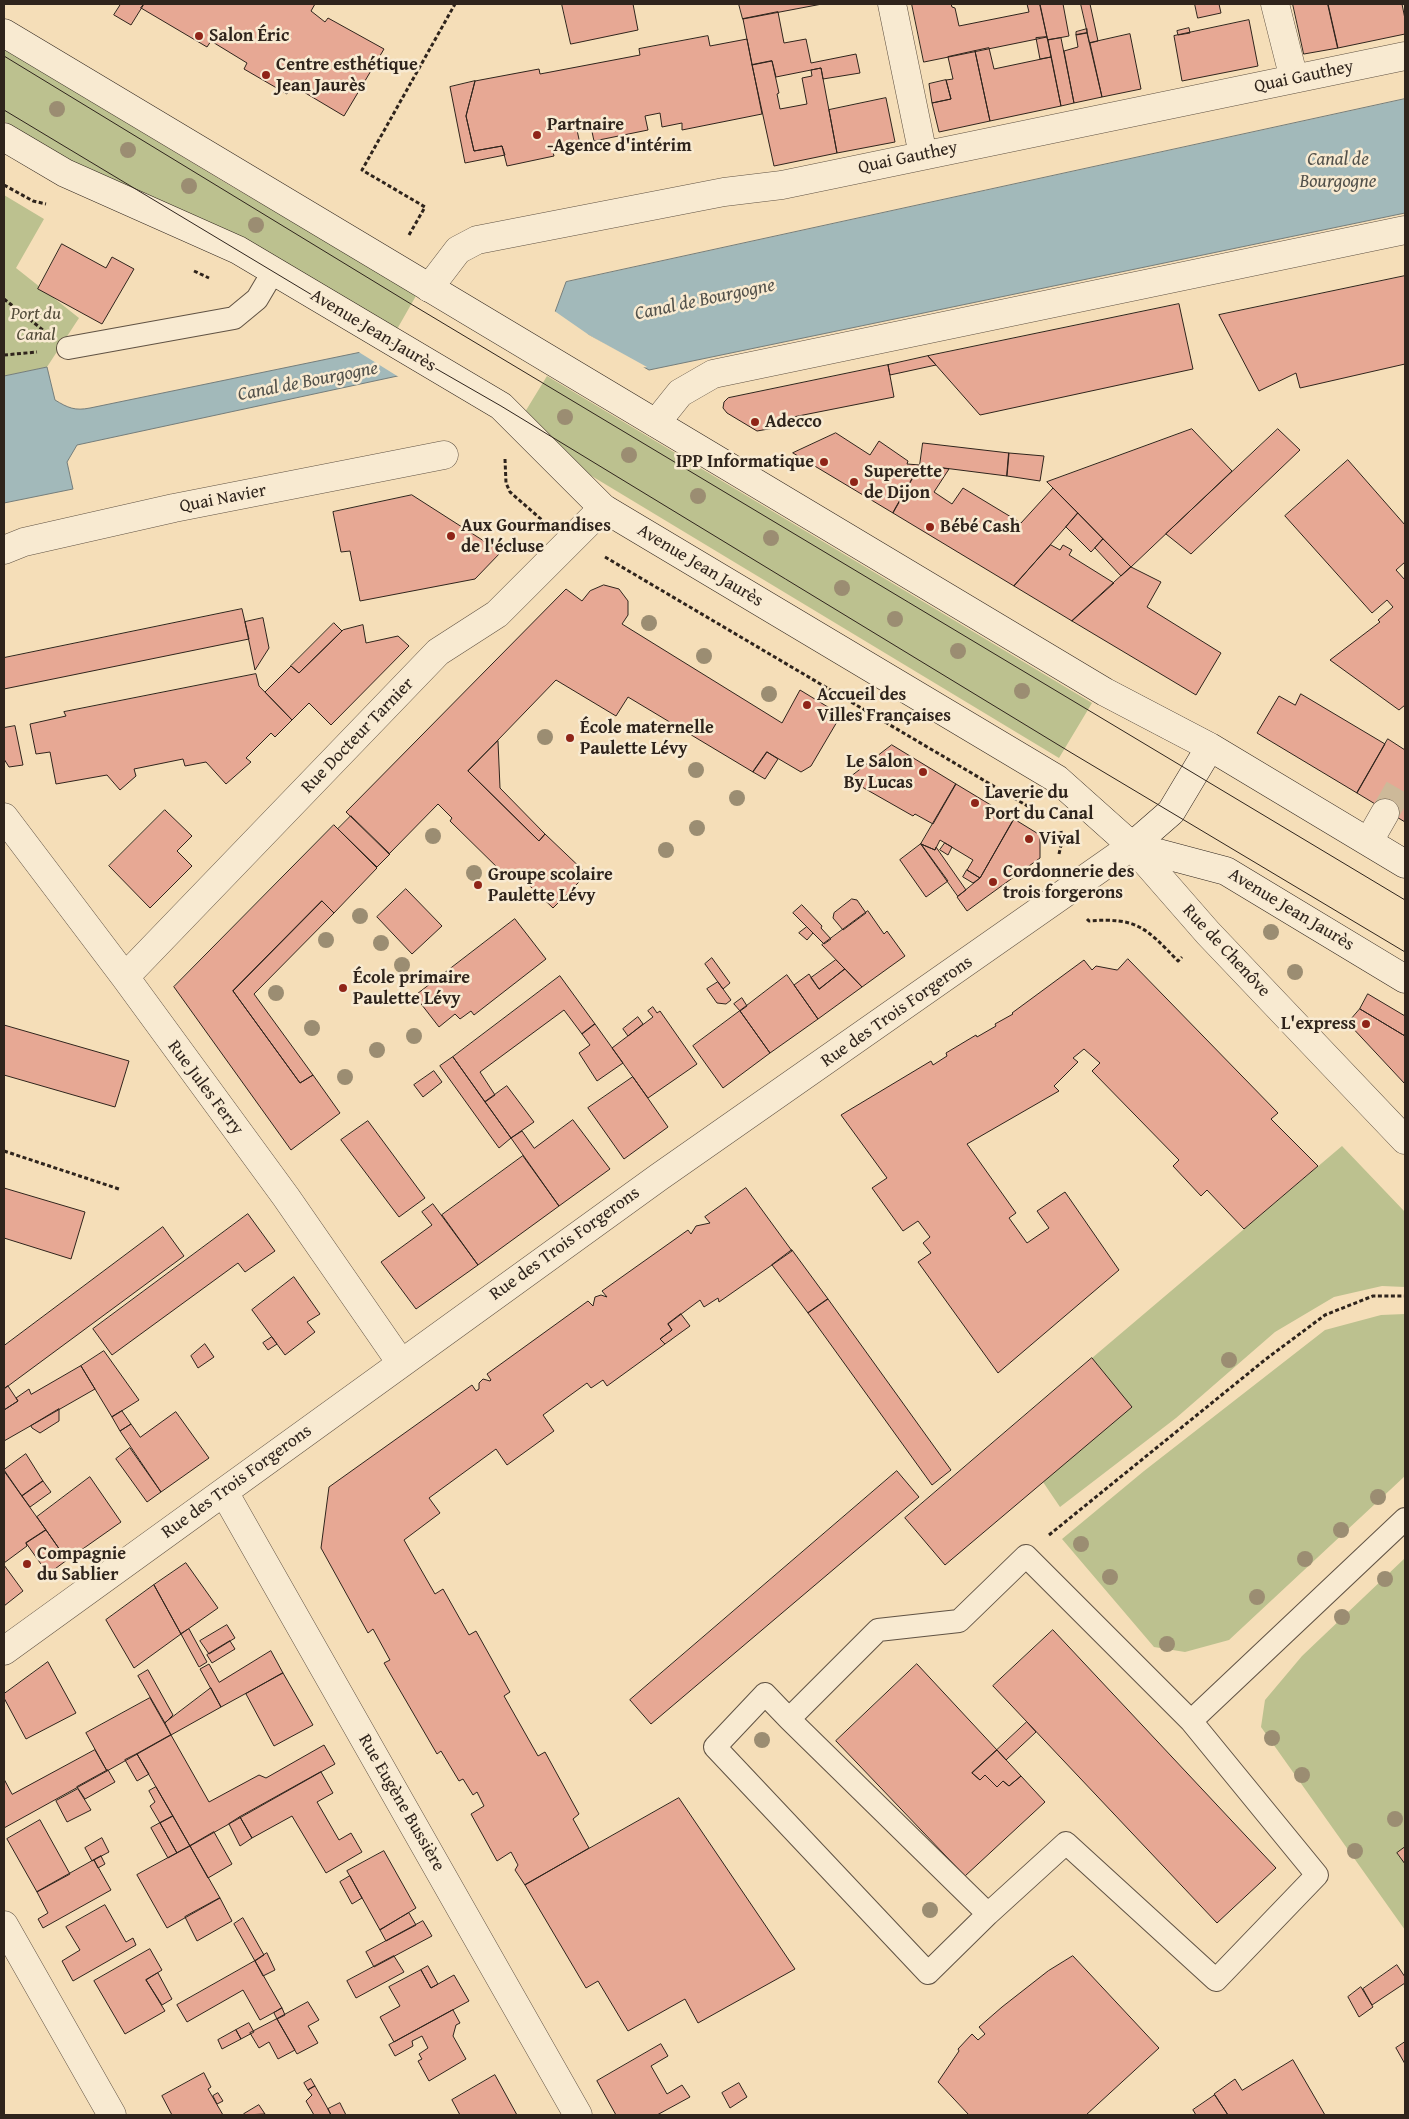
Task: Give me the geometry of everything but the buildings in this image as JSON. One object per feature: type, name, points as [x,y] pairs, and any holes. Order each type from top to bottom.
[{"type":"street","points":[[892,4],[923,155]]},
{"type":"street","points":[[1275,4],[1294,79]]},
{"type":"street","points":[[4,33],[1105,692],[1210,746],[1370,841],[1405,864]]},
{"type":"street","name":"Quai Gauthey","points":[[429,288],[458,250],[477,240],[724,192],[782,185],[1405,56]]},
{"type":"street","name":"Avenue Jean Jaurès","points":[[4,137],[65,173],[238,250],[501,406],[603,508],[1057,780],[1132,846],[1226,870],[1405,978]]},
{"type":"street","points":[[656,423],[680,393],[713,374],[1405,230]]},
{"type":"street","name":"Quai Navier","points":[[4,550],[24,542],[174,508],[444,455]]},
{"type":"street","name":"Rue Docteur Tarnier","points":[[125,978],[438,652],[498,614],[603,508]]},
{"type":"street","name":"Rue des Trois Forgerons","points":[[4,1650],[659,1177],[1132,846],[1172,812],[1210,746]]},
{"type":"street","points":[[1370,841],[1385,813]]},
{"type":"street","name":"Rue Jules Ferry","points":[[4,817],[286,1197],[401,1363]]},
{"type":"street","name":"Rue de Chenôve","points":[[1132,846],[1208,933],[1405,1140]]},
{"type":"street","name":"Rue Eugène Bussière","points":[[224,1492],[578,2115]]},
{"type":"street","points":[[4,1925],[112,2115]]},
{"type":"lane","points":[[68,348],[234,318],[257,300],[273,272]]},
{"type":"lane","points":[[1191,1721],[1405,1519]]},
{"type":"lane","points":[[789,1719],[878,1630],[959,1622],[1026,1556],[1191,1721],[1316,1875],[1216,1980],[1066,1842],[928,1973],[715,1747],[765,1694],[789,1719],[988,1914]]},
{"type":"path","points":[[390,265],[425,207],[362,170],[455,4]]},
{"type":"path","points":[[4,299],[68,348]]},
{"type":"path","points":[[501,406],[506,483],[510,492],[569,542],[604,556],[1044,816]]},
{"type":"path","points":[[1056,825],[1060,829],[1062,841],[1058,854],[1045,866],[1089,921],[1110,920],[1137,924],[1178,960],[1208,933]]},
{"type":"path","points":[[4,1151],[119,1189]]},
{"type":"path","points":[[1026,1556],[1060,1524],[1266,1359],[1325,1315],[1372,1296],[1405,1296]]},
{"type":"green space","points":[[4,49],[231,186],[417,294],[396,331],[231,232],[85,170],[4,121]]},
{"type":"green space","name":"Port du Canal","points":[[4,195],[44,219],[16,268],[79,318],[47,367],[4,376]]},
{"type":"green space","points":[[547,376],[1092,703],[1059,758],[590,475],[572,461],[525,412]]},
{"type":"green space","points":[[1342,1146],[1405,1212],[1405,1287],[1382,1286],[1334,1297],[1275,1332],[1176,1418],[1060,1507],[1043,1482],[1092,1358]]},
{"type":"green space","points":[[1405,1314],[1405,1476],[1229,1640],[1185,1652],[1154,1647],[1062,1539],[1144,1471],[1325,1330],[1381,1315]]},
{"type":"green space","points":[[1405,1558],[1405,1930],[1261,1727],[1265,1700],[1302,1656]]},
{"type":"water","name":"Canal de Bourgogne","points":[[1405,99],[1405,213],[649,370],[588,335],[77,445],[67,462],[73,489],[4,503],[4,376],[47,367],[55,400],[72,408],[90,408],[555,312],[566,282]]},
{"type":"pier","points":[[553,310],[589,335],[647,367],[641,368],[588,338],[402,379],[357,351]]},
{"type":"tunnel","points":[[1385,813],[1405,778]]},
{"type":"tram line","points":[[4,56],[411,304],[1405,900]]},
{"type":"tram line","points":[[4,110],[407,352],[501,406],[1070,752],[1405,952]]},
{"type":"place","name":"Salon Éric","points":[[199,36]]},
{"type":"place","name":"Centre esthétique Jean Jaurès","points":[[266,75]]},
{"type":"place","name":"Partnaire -Agence d'intérim","points":[[537,135]]},
{"type":"place","name":"Adecco","points":[[755,422]]},
{"type":"place","name":"IPP Informatique","points":[[824,462]]},
{"type":"place","name":"Superette de Dijon","points":[[854,482]]},
{"type":"place","name":"Bébé Cash","points":[[930,527]]},
{"type":"place","name":"Aux Gourmandises de l'écluse","points":[[451,536]]},
{"type":"place","name":"Accueil des Villes Françaises","points":[[807,705]]},
{"type":"place","name":"École maternelle Paulette Lévy","points":[[570,738]]},
{"type":"place","name":"Le Salon By Lucas","points":[[923,772]]},
{"type":"place","name":"Laverie du Port du Canal","points":[[975,803]]},
{"type":"place","name":"Vival","points":[[1029,839]]},
{"type":"place","name":"Cordonnerie des trois forgerons","points":[[993,882]]},
{"type":"place","name":"Groupe scolaire Paulette Lévy","points":[[478,885]]},
{"type":"place","name":"École primaire Paulette Lévy","points":[[343,988]]},
{"type":"place","name":"L'express","points":[[1366,1024]]},
{"type":"place","name":"Compagnie du Sablier","points":[[27,1564]]}]
